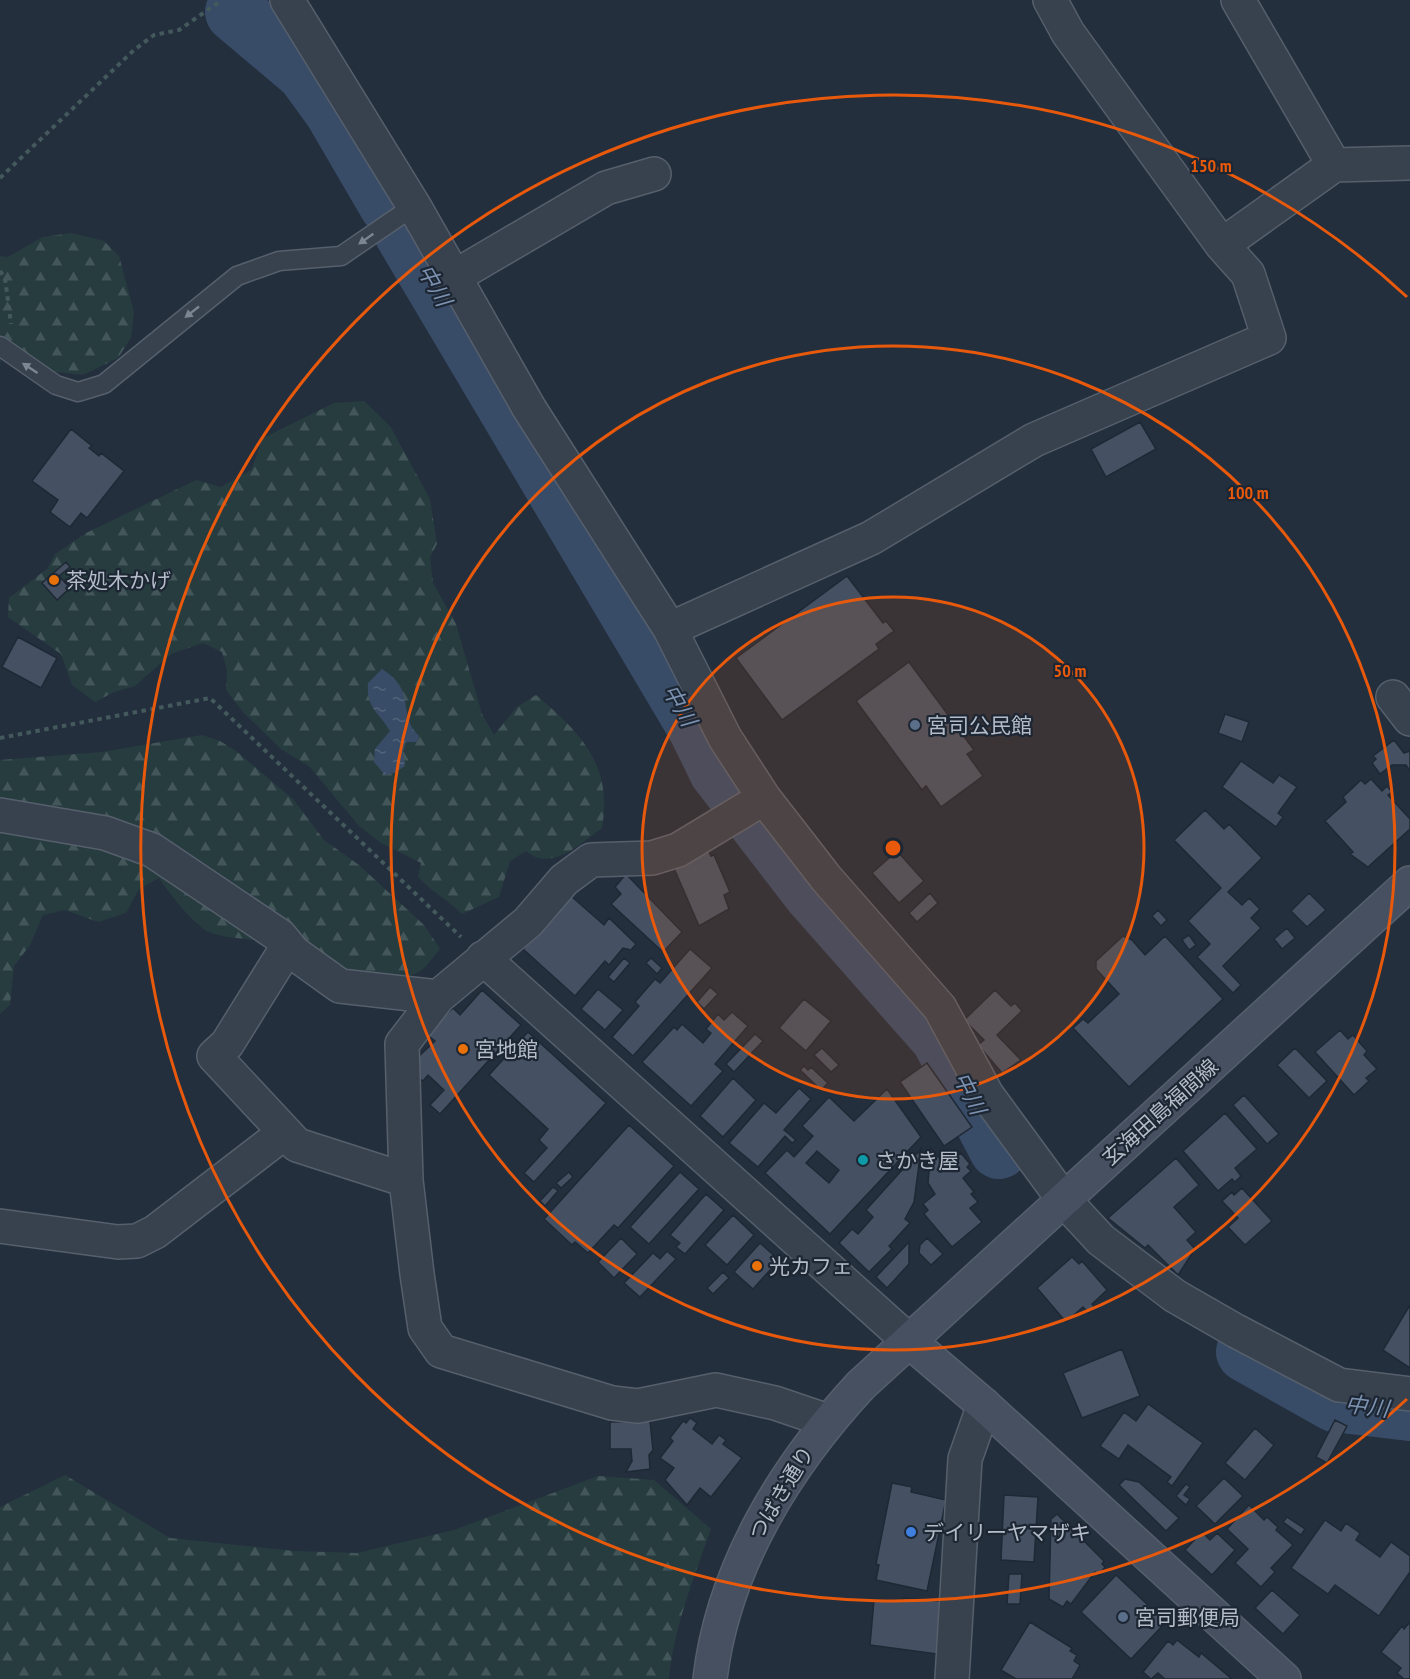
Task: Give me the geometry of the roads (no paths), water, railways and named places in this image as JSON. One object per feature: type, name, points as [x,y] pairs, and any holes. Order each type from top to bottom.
[{"type":"main road","name":"玄海田島福間線","points":[[909,1341],[1410,883]]},
{"type":"main road","points":[[909,1341],[984,1405],[1284,1679]]},
{"type":"main road","name":"つばき通り","points":[[710,1679],[728,1603],[753,1538],[801,1456],[828,1421],[861,1385],[909,1341]]},
{"type":"street","points":[[287,0],[414,206],[530,408],[670,629],[725,738],[764,798],[826,878],[940,1008],[987,1095],[1064,1200],[1110,1247],[1175,1296],[1216,1319],[1339,1385],[1410,1394]]},
{"type":"street","points":[[670,629],[871,537],[1034,440],[1269,338],[1248,274],[1222,245],[1068,33],[1050,0]]},
{"type":"street","points":[[1238,0],[1334,165]]},
{"type":"street","points":[[1222,245],[1334,165],[1410,163]]},
{"type":"street","points":[[454,277],[606,188],[654,174]]},
{"type":"street","points":[[764,798],[678,850],[652,858],[591,860],[564,880],[528,922],[438,997],[402,1044],[406,1180],[425,1328],[441,1351],[612,1404],[638,1406],[716,1390],[775,1403],[828,1421]]},
{"type":"street","points":[[0,815],[105,833],[152,850],[280,936],[294,953],[340,986],[438,997]]},
{"type":"street","points":[[288,946],[227,1044],[214,1056],[297,1146],[406,1180]]},
{"type":"street","points":[[483,958],[909,1341]]},
{"type":"street","points":[[0,1226],[118,1242],[137,1241],[155,1232],[284,1133]]},
{"type":"street","points":[[952,1679],[965,1459],[984,1405]]},
{"type":"lane","points":[[7,352],[56,385],[78,392],[104,384],[237,276],[279,261],[341,256],[414,206]]},
{"type":"water","points":[[382,669],[400,686],[412,728],[419,736],[417,742],[406,742],[403,752],[405,766],[394,773],[385,775],[374,762],[375,749],[390,731],[371,704],[368,691],[368,683]]},
{"type":"waterway","name":"中川","points":[[235,12],[306,72],[333,109],[389,205]]},
{"type":"waterway","name":"中川","points":[[403,231],[699,730],[719,771],[813,893],[941,1038],[999,1149]]},
{"type":"waterway","name":"中川","points":[[1246,1352],[1335,1402],[1410,1411]]},
{"type":"place","name":"茶処木かげ","points":[[54,580]]},
{"type":"place","name":"宮司公民館","points":[[915,725]]},
{"type":"place","name":"宮地館","points":[[463,1049]]},
{"type":"place","name":"さかき屋","points":[[863,1160]]},
{"type":"place","name":"光カフェ","points":[[757,1266]]},
{"type":"place","name":"デイリーヤマザキ","points":[[911,1532]]},
{"type":"place","name":"宮司郵便局","points":[[1123,1617]]}]
